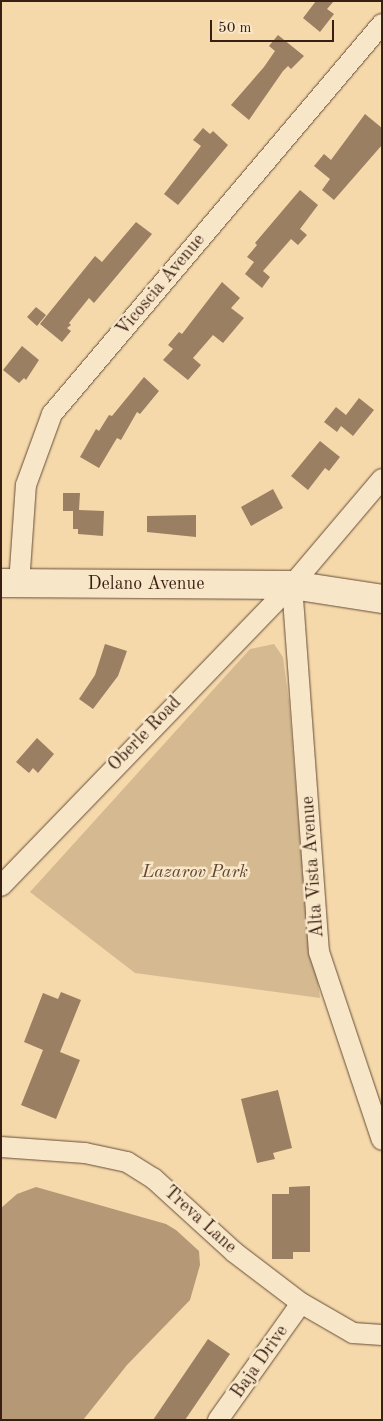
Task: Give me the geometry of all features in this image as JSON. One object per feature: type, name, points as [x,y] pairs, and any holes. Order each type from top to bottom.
[{"type":"street","name":"Vicoscia Avenue","points":[[10,584],[26,485],[52,414],[382,24]]},
{"type":"street","name":"Oberle Road","points":[[1,886],[292,585],[382,479]]},
{"type":"street","name":"Delano Avenue","points":[[10,584],[292,585],[382,599]]},
{"type":"street","name":"Alta Vista Avenue","points":[[292,585],[319,952],[382,1140]]},
{"type":"street","name":"Treva Lane","points":[[1,1147],[85,1153],[127,1162],[153,1178],[234,1252],[301,1303],[353,1333],[382,1335]]},
{"type":"street","name":"Baja Drive","points":[[218,1420],[301,1303]]},
{"type":"green space","name":"Lazarov Park","points":[[274,644],[283,657],[289,702],[301,851],[320,998],[135,973],[30,892],[250,649]]},
{"type":"shaded area","points":[[36,1187],[166,1224],[176,1230],[199,1251],[200,1265],[190,1300],[127,1365],[83,1420],[1,1420],[1,1208],[17,1194]]},
{"type":"building","points":[[316,1],[334,1],[327,9],[334,14],[320,32],[303,18]]},
{"type":"building","points":[[278,35],[304,56],[291,69],[288,66],[283,71],[249,120],[231,105],[264,67],[275,51],[269,46]]},
{"type":"building","points":[[365,114],[382,128],[382,145],[334,200],[322,190],[330,179],[314,166],[324,154],[331,160]]},
{"type":"building","points":[[203,128],[210,134],[213,131],[228,145],[178,205],[164,194],[201,146],[193,140]]},
{"type":"building","points":[[300,190],[318,205],[300,229],[307,235],[298,245],[291,239],[263,271],[270,277],[262,288],[245,274],[254,262],[247,257],[257,245],[255,243]]},
{"type":"building","points":[[136,222],[152,234],[94,303],[89,298],[69,323],[71,325],[67,328],[71,331],[62,342],[40,324],[95,256],[102,262]]},
{"type":"building","points":[[222,282],[240,298],[231,308],[244,318],[223,343],[213,335],[193,358],[201,365],[188,380],[163,360],[173,349],[168,345],[179,332],[182,334]]},
{"type":"building","points":[[36,307],[46,315],[37,326],[27,317]]},
{"type":"building","points":[[22,346],[39,360],[26,380],[24,378],[19,383],[3,370]]},
{"type":"building","points":[[144,377],[159,391],[140,414],[137,412],[121,440],[117,438],[99,468],[80,457],[96,429],[99,431],[109,415],[112,416]]},
{"type":"building","points":[[359,398],[374,410],[353,436],[341,426],[337,432],[324,422],[336,407],[346,415]]},
{"type":"building","points":[[320,441],[340,457],[329,471],[325,468],[308,490],[291,476]]},
{"type":"building","points":[[273,489],[283,508],[251,526],[241,507]]},
{"type":"building","points":[[63,493],[80,493],[79,510],[104,511],[103,536],[78,534],[78,529],[73,529],[73,511],[63,511]]},
{"type":"building","points":[[196,515],[196,537],[147,532],[147,516]]},
{"type":"building","points":[[105,644],[127,651],[118,676],[93,709],[79,699],[95,675]]},
{"type":"building","points":[[37,738],[54,754],[38,773],[33,768],[29,773],[16,762]]},
{"type":"building","points":[[61,992],[81,1000],[60,1052],[80,1060],[56,1119],[21,1105],[43,1050],[24,1042],[43,993],[58,999]]},
{"type":"building","points":[[278,1090],[292,1148],[273,1153],[275,1159],[257,1163],[241,1099]]},
{"type":"building","points":[[310,1186],[310,1252],[293,1252],[293,1259],[272,1259],[272,1194],[289,1194],[289,1187]]},
{"type":"building","points":[[208,1339],[230,1354],[185,1420],[153,1420]]}]
